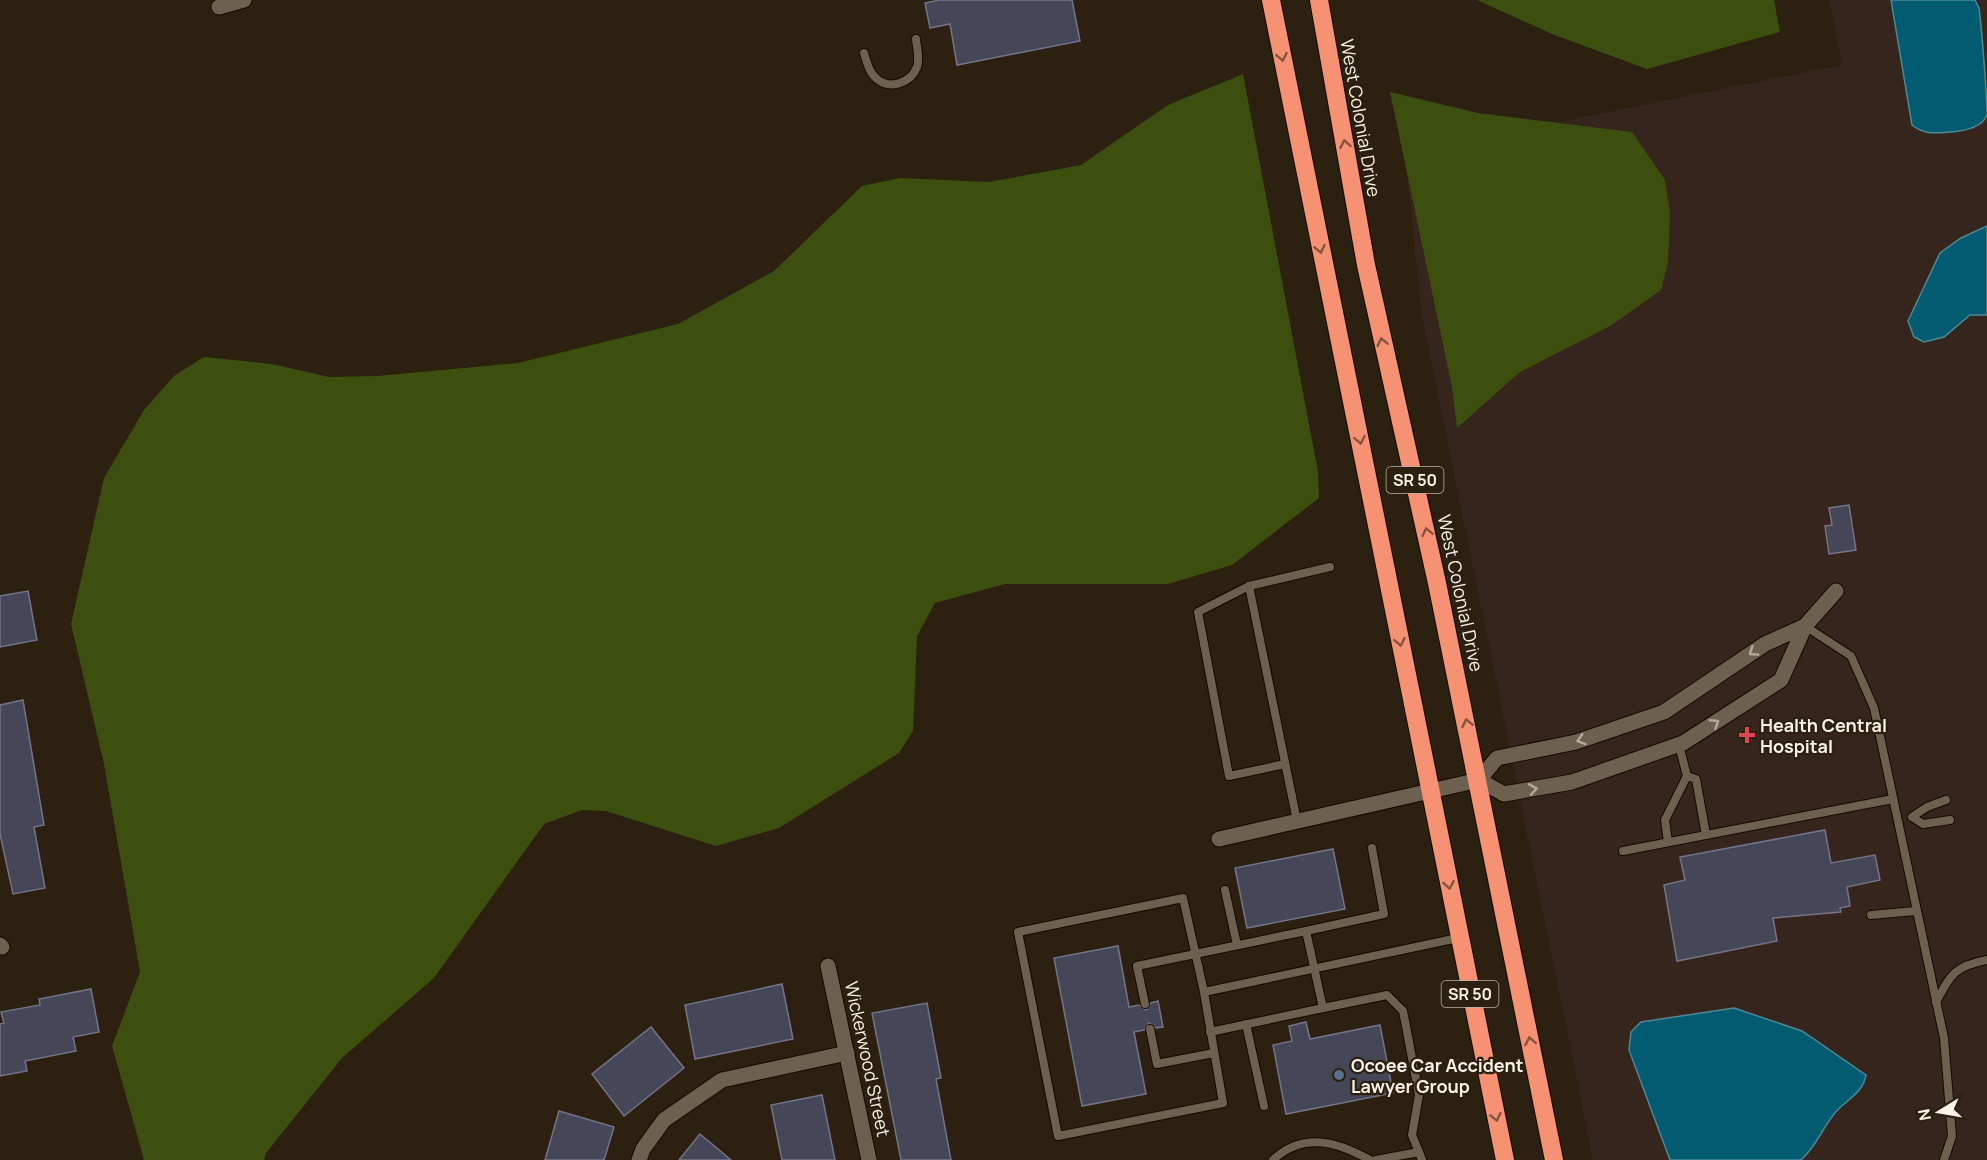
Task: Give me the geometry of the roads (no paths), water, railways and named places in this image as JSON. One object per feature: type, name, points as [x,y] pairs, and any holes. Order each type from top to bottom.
[{"type":"highway","name":"SR 50","points":[[1271,0],[1431,790],[1458,938],[1505,1160]]},
{"type":"highway","name":"West Colonial Drive","points":[[1318,0],[1376,316],[1423,513],[1479,780],[1554,1160]]},
{"type":"street","points":[[219,7],[244,0]]},
{"type":"street","points":[[1479,780],[1504,794],[1561,784],[1679,745],[1781,680],[1805,626],[1836,591]]},
{"type":"street","points":[[1219,839],[1479,780],[1497,758],[1576,742],[1664,712],[1766,644],[1805,626]]},
{"type":"street","name":"Wickerwood Street","points":[[828,966],[869,1160]]},
{"type":"street","points":[[639,1160],[643,1149],[664,1120],[722,1080],[847,1053]]},
{"type":"lane","points":[[864,53],[876,79],[894,85],[912,76],[917,66],[916,39]]},
{"type":"lane","points":[[1285,764],[1229,776],[1198,612],[1249,586],[1330,567]]},
{"type":"lane","points":[[1249,586],[1297,821]]},
{"type":"lane","points":[[1805,626],[1851,656],[1874,708],[1915,911],[1944,1038],[1952,1136],[1944,1160]]},
{"type":"lane","points":[[1668,842],[1665,819],[1686,776],[1679,745]]},
{"type":"lane","points":[[1686,776],[1696,779],[1706,835]]},
{"type":"lane","points":[[1623,851],[1893,799]]},
{"type":"lane","points":[[1896,818],[1912,817],[1927,807],[1946,800]]},
{"type":"lane","points":[[1912,817],[1923,824],[1950,819]]},
{"type":"lane","points":[[1144,1004],[1137,966],[1384,914],[1372,848]]},
{"type":"lane","points":[[1225,890],[1237,945]]},
{"type":"lane","points":[[1183,898],[1195,953],[1223,1103],[1058,1136],[1018,932],[1183,898]]},
{"type":"lane","points":[[1871,915],[1915,911]]},
{"type":"lane","points":[[1306,931],[1323,1008]]},
{"type":"lane","points":[[1204,992],[1458,938]]},
{"type":"lane","points":[[1936,1002],[1954,972],[1966,964],[1987,960]]},
{"type":"lane","points":[[1210,1032],[1387,995],[1403,1011],[1419,1095],[1412,1135],[1421,1156],[1376,1160]]},
{"type":"lane","points":[[1246,1023],[1264,1106]]},
{"type":"lane","points":[[1149,1029],[1157,1064],[1214,1053]]},
{"type":"lane","points":[[1273,1160],[1281,1152],[1306,1142],[1334,1143],[1370,1160]]},
{"type":"water","points":[[1891,0],[1975,0],[1979,8],[1987,107],[1985,119],[1977,126],[1956,132],[1931,133],[1912,125]]},
{"type":"water","points":[[1987,226],[1987,315],[1970,315],[1944,337],[1924,342],[1914,337],[1908,321],[1940,253],[1961,238]]},
{"type":"water","points":[[1734,1008],[1802,1031],[1866,1075],[1858,1092],[1834,1114],[1801,1160],[1670,1160],[1629,1050],[1631,1032],[1641,1022]]},
{"type":"place","name":"Health Central Hospital","points":[[1747,735]]},
{"type":"place","name":"Ocoee Car Accident Lawyer Group","points":[[1339,1075]]}]
